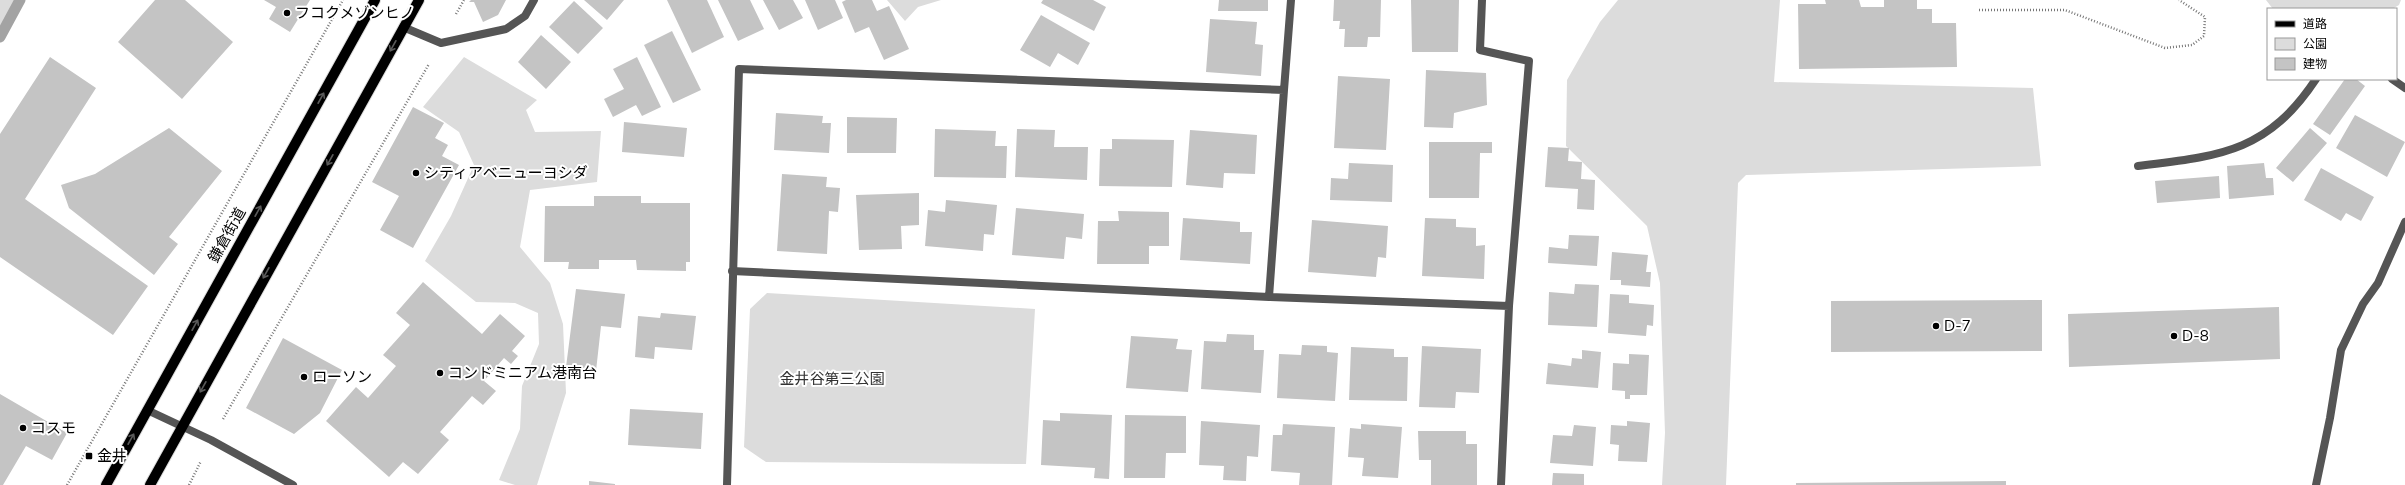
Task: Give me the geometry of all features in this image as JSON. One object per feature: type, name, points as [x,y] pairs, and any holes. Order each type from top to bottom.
[{"type":"main road","name":"鎌倉街道","points":[[106,485],[376,0]]},
{"type":"main road","points":[[150,485],[181,426],[419,0]]},
{"type":"street","points":[[404,27],[441,43],[506,29],[525,16],[534,0]]},
{"type":"street","points":[[1269,297],[1291,0]]},
{"type":"street","points":[[1482,0],[1480,50],[1529,61],[1509,306],[1501,485]]},
{"type":"street","points":[[727,485],[739,69],[1284,90]]},
{"type":"street","points":[[2138,166],[2219,154],[2250,143],[2274,128],[2315,80]]},
{"type":"street","points":[[2393,80],[2405,88]]},
{"type":"street","points":[[2316,485],[2330,418],[2341,350],[2363,304],[2378,282],[2405,222]]},
{"type":"street","points":[[732,271],[1269,297],[1509,306]]},
{"type":"street","points":[[147,410],[211,440],[293,485]]},
{"type":"path","points":[[67,485],[344,0]]},
{"type":"path","points":[[189,485],[211,440],[441,43],[464,0]]},
{"type":"path","points":[[1979,10],[2065,10],[2165,48],[2192,45],[2204,36],[2205,17],[2180,0]]},
{"type":"green space","points":[[0,0],[20,0],[0,37]]},
{"type":"green space","points":[[887,0],[941,0],[918,7],[905,21]]},
{"type":"green space","points":[[1618,0],[1780,0],[1774,82],[2033,88],[2041,166],[1746,175],[1738,183],[1726,485],[1662,485],[1665,433],[1660,283],[1647,226],[1566,146],[1567,80],[1600,22]]},
{"type":"green space","points":[[2266,0],[2401,0],[2399,5],[2394,8],[2272,8]]},
{"type":"green space","points":[[464,57],[537,100],[526,110],[535,132],[601,131],[597,182],[530,190],[520,247],[550,283],[563,324],[566,393],[537,485],[515,485],[499,480],[520,429],[522,386],[539,344],[538,313],[515,303],[476,302],[425,261],[451,216],[474,165],[459,132],[423,107]]},
{"type":"green space","name":"金井谷第三公園","points":[[767,293],[1035,309],[1026,464],[766,462],[744,447],[750,309]]},
{"type":"building","points":[[155,0],[185,0],[233,42],[182,99],[118,42]]},
{"type":"building","name":"フコクメゾンヒノ","points":[[264,0],[310,0],[290,32],[269,19],[276,7]]},
{"type":"building","points":[[471,0],[506,0],[498,15],[483,22],[474,2],[469,2]]},
{"type":"building","points":[[584,0],[624,0],[607,20]]},
{"type":"building","points":[[667,0],[707,0],[724,37],[692,53]]},
{"type":"building","points":[[718,0],[750,0],[764,29],[738,41]]},
{"type":"building","points":[[763,0],[793,0],[803,18],[779,30]]},
{"type":"building","points":[[805,0],[835,0],[843,18],[818,30]]},
{"type":"building","points":[[846,0],[872,0],[877,11],[889,6],[909,49],[884,60],[869,27],[855,33],[842,2]]},
{"type":"building","points":[[1043,0],[1093,0],[1106,7],[1094,31],[1041,3]]},
{"type":"building","points":[[1219,0],[1268,0],[1268,11],[1218,11]]},
{"type":"building","points":[[1334,0],[1381,0],[1380,37],[1368,37],[1367,47],[1344,47],[1345,29],[1339,29],[1340,21],[1333,21]]},
{"type":"building","points":[[1411,0],[1459,0],[1458,52],[1412,52]]},
{"type":"building","points":[[1825,0],[1859,0],[1861,7],[1884,7],[1884,0],[1917,0],[1917,9],[1932,9],[1932,23],[1956,23],[1957,67],[1799,69],[1798,4],[1826,4]]},
{"type":"building","points":[[574,1],[603,28],[578,54],[549,27]]},
{"type":"building","points":[[1041,15],[1090,43],[1078,65],[1058,53],[1050,67],[1020,50]]},
{"type":"building","points":[[1210,19],[1257,22],[1255,44],[1263,45],[1261,76],[1206,72]]},
{"type":"building","points":[[672,31],[701,90],[673,103],[644,45]]},
{"type":"building","points":[[541,35],[571,62],[546,89],[518,62]]},
{"type":"building","points":[[50,57],[96,88],[25,199],[148,286],[113,335],[0,257],[0,134]]},
{"type":"building","points":[[637,57],[661,107],[642,116],[636,105],[613,117],[604,99],[624,89],[613,69]]},
{"type":"building","points":[[1426,70],[1486,73],[1487,105],[1454,113],[1453,128],[1424,127]]},
{"type":"building","points":[[1338,76],[1390,79],[1386,150],[1334,148]]},
{"type":"building","points":[[2344,80],[2357,80],[2365,86],[2330,135],[2313,124]]},
{"type":"building","name":"シティアベニューヨシダ","points":[[413,107],[444,123],[435,138],[448,145],[442,156],[459,165],[413,248],[380,230],[399,196],[372,182]]},
{"type":"building","points":[[776,113],[823,116],[822,123],[831,123],[829,153],[774,150]]},
{"type":"building","points":[[2355,115],[2405,142],[2387,177],[2336,148]]},
{"type":"building","points":[[847,117],[897,118],[896,153],[847,153]]},
{"type":"building","points":[[624,122],[687,128],[684,157],[622,152]]},
{"type":"building","points":[[169,128],[222,171],[169,237],[178,244],[154,275],[69,208],[61,185],[95,174]]},
{"type":"building","points":[[2310,128],[2327,143],[2293,182],[2276,168]]},
{"type":"building","points":[[935,129],[996,131],[995,146],[1007,146],[1006,178],[934,177]]},
{"type":"building","points":[[1017,129],[1055,130],[1054,147],[1088,147],[1087,180],[1015,177]]},
{"type":"building","points":[[1190,130],[1257,135],[1255,174],[1224,173],[1223,188],[1186,185]]},
{"type":"building","points":[[1112,139],[1174,140],[1172,187],[1099,186],[1100,149],[1112,149]]},
{"type":"building","points":[[1429,142],[1492,142],[1492,153],[1480,153],[1479,198],[1429,198]]},
{"type":"building","points":[[1548,147],[1569,148],[1568,161],[1582,162],[1581,179],[1595,180],[1594,210],[1577,209],[1578,189],[1545,187]]},
{"type":"building","points":[[1349,163],[1393,165],[1392,202],[1330,200],[1331,178],[1348,179]]},
{"type":"building","points":[[2264,163],[2266,178],[2273,178],[2274,195],[2229,199],[2227,166]]},
{"type":"building","points":[[2321,168],[2374,197],[2361,221],[2346,213],[2341,221],[2304,200]]},
{"type":"building","points":[[782,174],[827,177],[826,187],[840,188],[838,212],[829,211],[827,254],[777,251]]},
{"type":"building","points":[[2219,176],[2220,198],[2157,203],[2155,181]]},
{"type":"building","points":[[919,193],[919,225],[901,226],[902,249],[859,250],[856,195]]},
{"type":"building","points":[[594,196],[641,196],[641,203],[690,203],[690,262],[686,262],[686,271],[637,270],[636,260],[599,260],[599,269],[568,269],[569,262],[544,262],[545,206],[594,206]]},
{"type":"building","points":[[946,200],[997,205],[994,235],[984,234],[983,251],[925,246],[928,210],[945,212]]},
{"type":"building","points":[[1016,208],[1084,214],[1082,239],[1066,237],[1064,259],[1012,255]]},
{"type":"building","points":[[1118,211],[1169,212],[1169,246],[1149,246],[1149,264],[1097,264],[1098,221],[1119,221]]},
{"type":"building","points":[[1183,218],[1240,222],[1240,232],[1252,232],[1250,264],[1180,260]]},
{"type":"building","points":[[1425,218],[1456,219],[1456,227],[1476,228],[1476,246],[1485,245],[1484,279],[1422,276]]},
{"type":"building","points":[[1312,220],[1388,226],[1386,258],[1378,257],[1376,277],[1308,272]]},
{"type":"building","points":[[1569,235],[1599,236],[1597,266],[1548,263],[1549,247],[1568,249]]},
{"type":"building","points":[[1612,252],[1648,255],[1646,272],[1651,272],[1650,287],[1621,285],[1621,280],[1610,280]]},
{"type":"building","name":"コンドミニアム港南台","points":[[423,282],[482,334],[500,314],[525,336],[512,351],[518,356],[511,364],[504,358],[484,381],[496,391],[483,405],[472,396],[440,432],[449,440],[418,474],[403,462],[389,477],[326,421],[356,387],[368,398],[396,366],[383,355],[410,325],[396,313]]},
{"type":"building","points":[[1575,284],[1599,285],[1597,327],[1548,325],[1549,292],[1574,294]]},
{"type":"building","points":[[576,289],[625,294],[621,328],[601,326],[596,371],[566,367]]},
{"type":"building","points":[[1610,294],[1629,295],[1629,303],[1654,305],[1653,326],[1647,325],[1646,336],[1608,333]]},
{"type":"building","name":"D-7","points":[[2042,300],[2042,351],[1831,352],[1831,301]]},
{"type":"building","name":"D-8","points":[[2279,307],[2280,359],[2069,367],[2068,314]]},
{"type":"building","points":[[661,313],[696,316],[692,350],[655,347],[654,359],[635,357],[638,316],[660,318]]},
{"type":"building","points":[[1227,334],[1254,335],[1254,350],[1264,350],[1261,393],[1201,389],[1204,341],[1226,342]]},
{"type":"building","points":[[1131,336],[1178,339],[1176,349],[1192,350],[1188,392],[1126,388]]},
{"type":"building","points":[[283,338],[342,370],[320,413],[294,434],[246,408]]},
{"type":"building","points":[[1302,345],[1327,346],[1327,352],[1338,353],[1335,401],[1277,398],[1279,354],[1301,355]]},
{"type":"building","points":[[1422,346],[1481,349],[1479,393],[1456,392],[1455,408],[1419,407]]},
{"type":"building","points":[[1351,347],[1394,349],[1394,357],[1408,357],[1407,401],[1349,400]]},
{"type":"building","points":[[1582,350],[1601,352],[1598,388],[1546,384],[1548,363],[1571,366],[1572,358],[1582,359]]},
{"type":"building","points":[[1629,354],[1649,355],[1647,395],[1630,395],[1630,399],[1625,399],[1625,391],[1612,390],[1613,363],[1629,364]]},
{"type":"building","points":[[0,394],[67,433],[52,460],[26,446],[3,485],[0,485]]},
{"type":"building","points":[[630,409],[703,413],[701,449],[628,445]]},
{"type":"building","points":[[1060,413],[1112,415],[1109,479],[1094,478],[1095,468],[1041,465],[1043,420],[1060,421]]},
{"type":"building","points":[[1125,415],[1186,416],[1186,453],[1166,453],[1165,478],[1124,478]]},
{"type":"building","points":[[1201,421],[1260,425],[1258,457],[1247,456],[1246,481],[1223,480],[1224,466],[1199,465]]},
{"type":"building","points":[[1627,421],[1650,423],[1647,462],[1618,461],[1619,445],[1610,444],[1611,425],[1627,426]]},
{"type":"building","points":[[1283,424],[1335,427],[1332,485],[1299,485],[1300,473],[1271,471],[1273,435],[1282,435]]},
{"type":"building","points":[[1361,424],[1402,427],[1398,478],[1362,476],[1364,458],[1348,457],[1350,428],[1361,429]]},
{"type":"building","points":[[1574,425],[1596,427],[1593,466],[1550,463],[1553,435],[1572,436]]},
{"type":"building","points":[[1418,431],[1466,431],[1466,444],[1477,444],[1477,485],[1431,485],[1431,460],[1419,460]]},
{"type":"building","points":[[1553,473],[1584,474],[1584,485],[1552,485]]},
{"type":"building","points":[[589,481],[615,484],[615,485],[589,485]]},
{"type":"building","points":[[2006,481],[2006,485],[1796,485],[1796,483]]},
{"type":"waterway","points":[[0,37],[20,0]]},
{"type":"place","name":"フコクメゾンヒノ","points":[[287,13]]},
{"type":"place","name":"シティアベニューヨシダ","points":[[416,173]]},
{"type":"place","name":"D-7","points":[[1936,326]]},
{"type":"place","name":"D-8","points":[[2174,336]]},
{"type":"place","name":"コンドミニアム港南台","points":[[440,373]]},
{"type":"place","name":"ローソン","points":[[304,377]]},
{"type":"place","name":"コスモ","points":[[23,428]]},
{"type":"place","name":"金井","points":[[89,456]]}]
